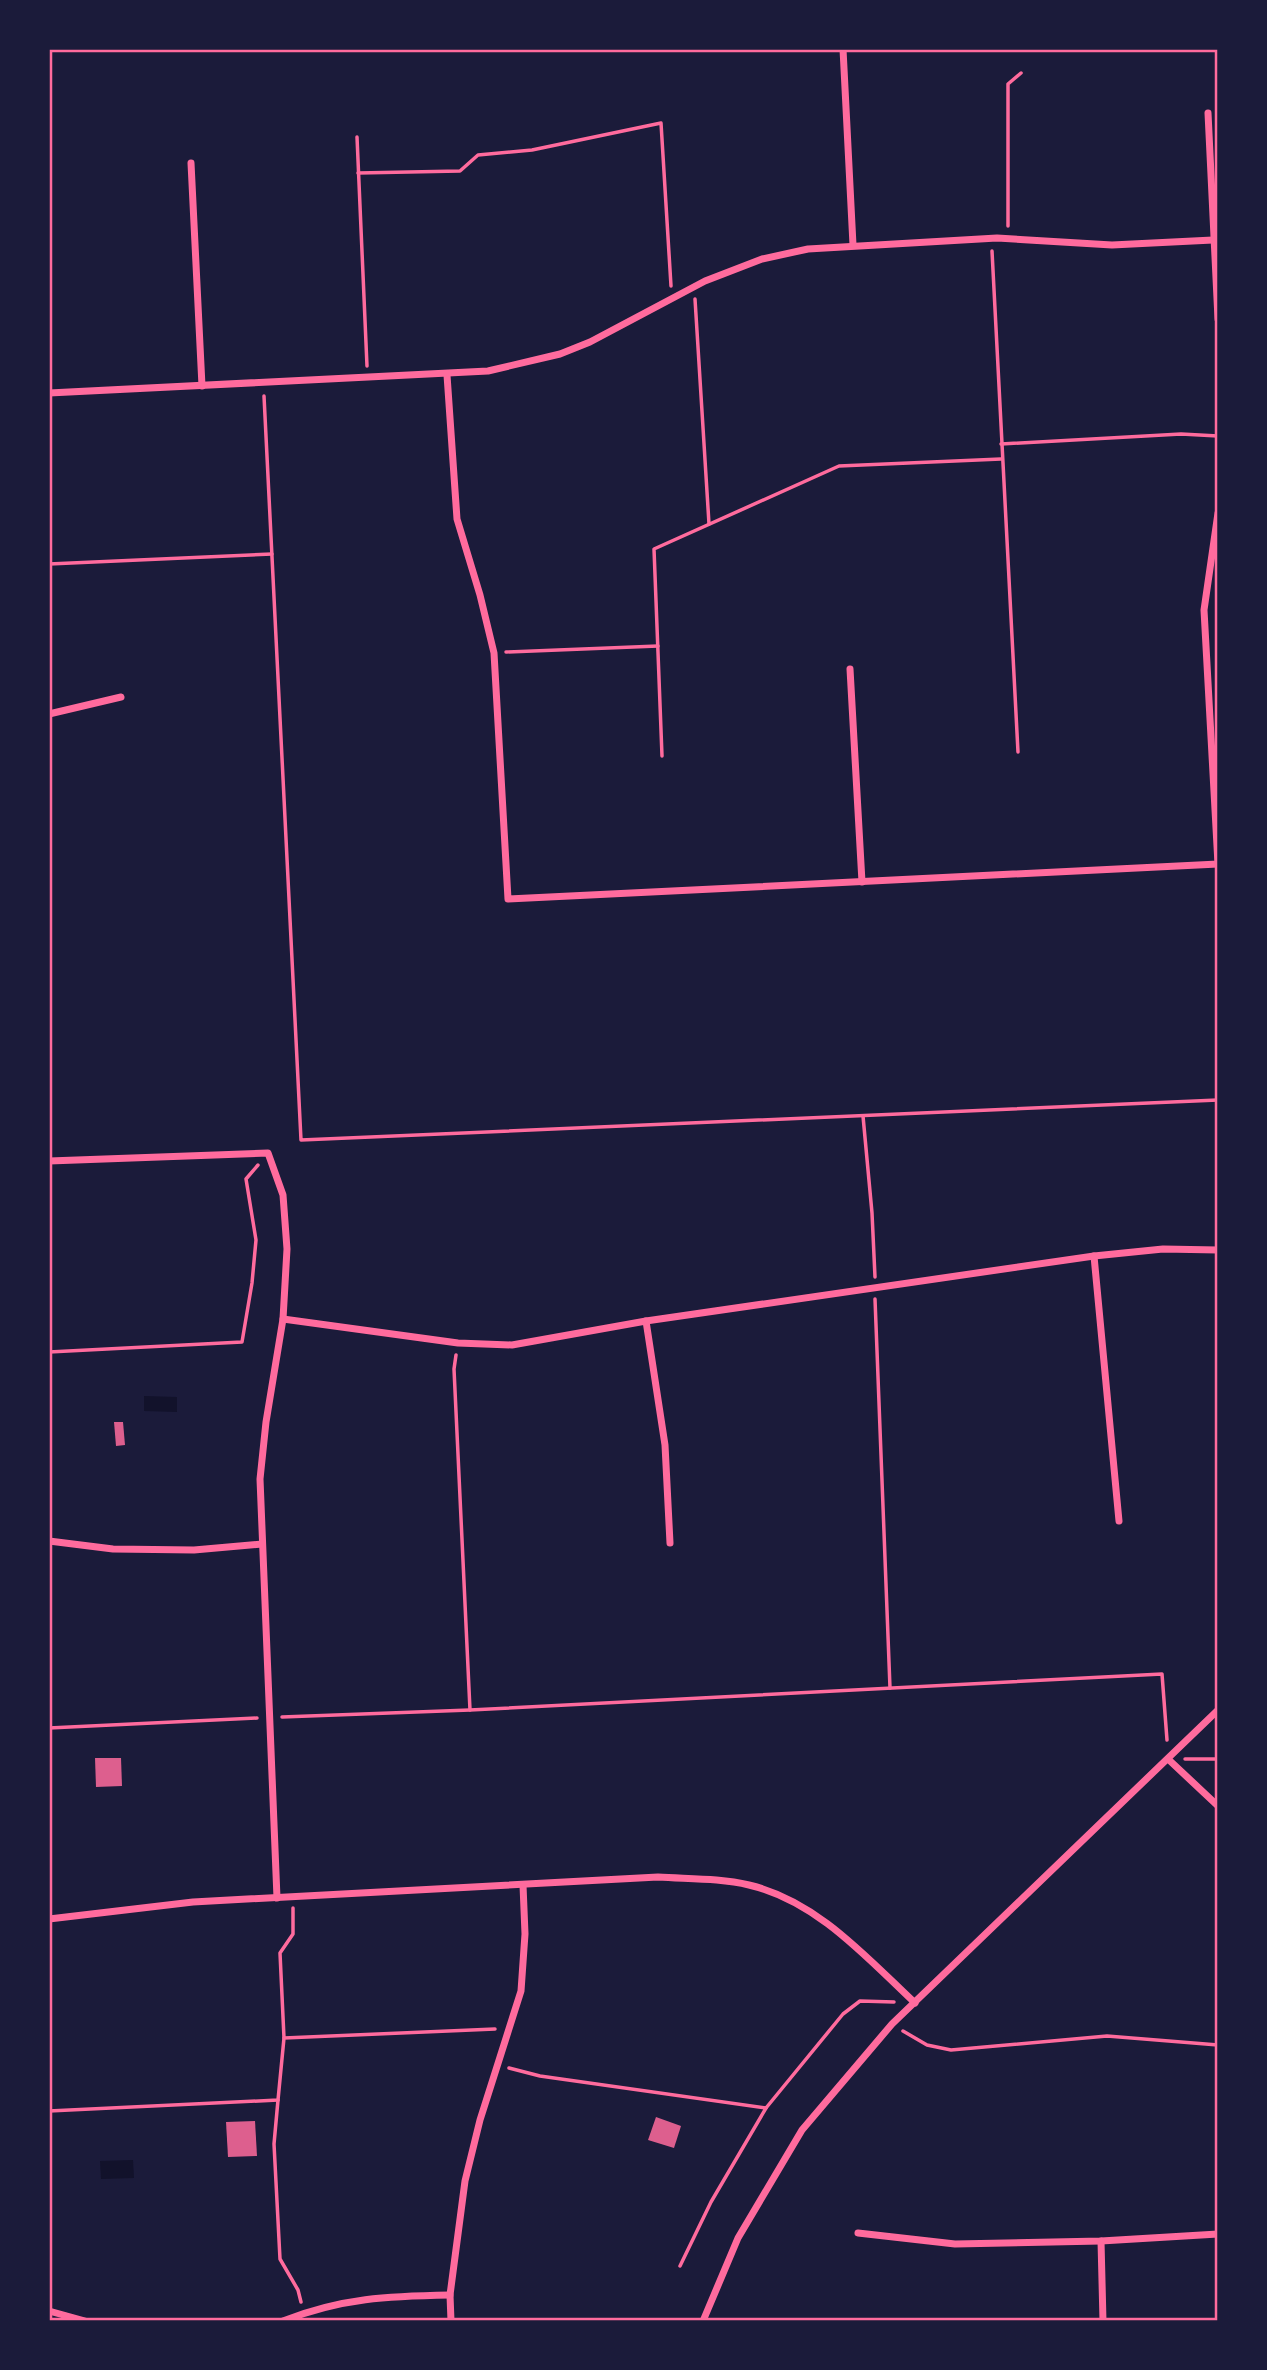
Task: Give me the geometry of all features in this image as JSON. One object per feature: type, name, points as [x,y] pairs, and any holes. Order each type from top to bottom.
[{"type":"street","points":[[843,49],[853,246]]},
{"type":"street","points":[[1208,113],[1218,319]]},
{"type":"street","points":[[191,163],[202,386]]},
{"type":"street","points":[[49,393],[488,371],[560,354],[590,342],[694,287],[762,259],[808,249],[992,238],[1112,245],[1213,240]]},
{"type":"street","points":[[447,375],[457,519],[494,653],[508,899],[1218,864],[1205,610],[1218,513]]},
{"type":"street","points":[[850,668],[862,882]]},
{"type":"street","points":[[49,714],[121,697]]},
{"type":"street","points":[[49,1161],[268,1153],[283,1195],[287,1249],[283,1319],[266,1422],[260,1479],[277,1898]]},
{"type":"street","points":[[283,1319],[458,1343],[512,1345],[646,1321],[1094,1256],[1163,1249],[1218,1251]]},
{"type":"street","points":[[1094,1256],[1119,1521]]},
{"type":"street","points":[[646,1321],[665,1446],[670,1543]]},
{"type":"street","points":[[49,1541],[113,1549],[194,1550],[262,1544]]},
{"type":"street","points":[[702,2321],[738,2238],[802,2130],[892,2024],[1218,1710]]},
{"type":"street","points":[[1168,1759],[1218,1806]]},
{"type":"street","points":[[49,1919],[193,1902],[294,1896],[658,1877],[706,1880],[750,1885],[789,1900],[830,1923],[915,2003]]},
{"type":"street","points":[[451,2321],[450,2295],[465,2181],[497,2065],[521,1991],[525,1934],[523,1885]]},
{"type":"street","points":[[858,2233],[955,2244],[1101,2241],[1218,2234]]},
{"type":"street","points":[[1101,2241],[1103,2321]]},
{"type":"street","points":[[283,2321],[304,2312],[346,2301],[450,2295]]},
{"type":"street","points":[[49,2311],[85,2321]]},
{"type":"path","points":[[1008,239],[1008,84],[1021,73]]},
{"type":"path","points":[[358,173],[460,171],[478,155],[532,150],[661,123],[672,298]]},
{"type":"path","points":[[357,137],[368,378]]},
{"type":"path","points":[[992,238],[1000,444],[1018,752]]},
{"type":"path","points":[[694,287],[709,524]]},
{"type":"path","points":[[264,383],[301,1140],[1218,1100]]},
{"type":"path","points":[[1000,444],[1181,434],[1218,436]]},
{"type":"path","points":[[662,756],[654,548],[839,466],[1001,459]]},
{"type":"path","points":[[49,564],[272,554]]},
{"type":"path","points":[[494,653],[658,646]]},
{"type":"path","points":[[863,1116],[872,1213],[890,1688]]},
{"type":"path","points":[[49,1352],[242,1342],[256,1240],[246,1179],[268,1153]]},
{"type":"path","points":[[458,1343],[454,1369],[470,1710]]},
{"type":"path","points":[[49,1728],[470,1710],[1162,1674],[1168,1759],[1218,1759]]},
{"type":"path","points":[[294,1896],[293,1934],[280,1952],[284,2038],[274,2144],[280,2259],[298,2290],[304,2312]]},
{"type":"path","points":[[680,2266],[711,2202],[766,2108],[843,2014],[860,2001],[915,2003]]},
{"type":"path","points":[[892,2024],[927,2045],[951,2050],[1107,2036],[1218,2045]]},
{"type":"path","points":[[284,2038],[509,2029]]},
{"type":"path","points":[[497,2065],[540,2076],[766,2108]]},
{"type":"path","points":[[49,2111],[278,2100]]},
{"type":"shaded area","points":[[144,1396],[177,1397],[177,1412],[144,1411]]},
{"type":"shaded area","points":[[133,2160],[134,2178],[101,2179],[100,2161]]},
{"type":"building","points":[[114,1422],[123,1422],[125,1445],[116,1446]]},
{"type":"building","points":[[95,1758],[121,1758],[122,1786],[96,1787]]},
{"type":"building","points":[[656,2117],[681,2126],[674,2148],[648,2140]]},
{"type":"building","points":[[255,2121],[257,2156],[228,2157],[226,2122]]}]
